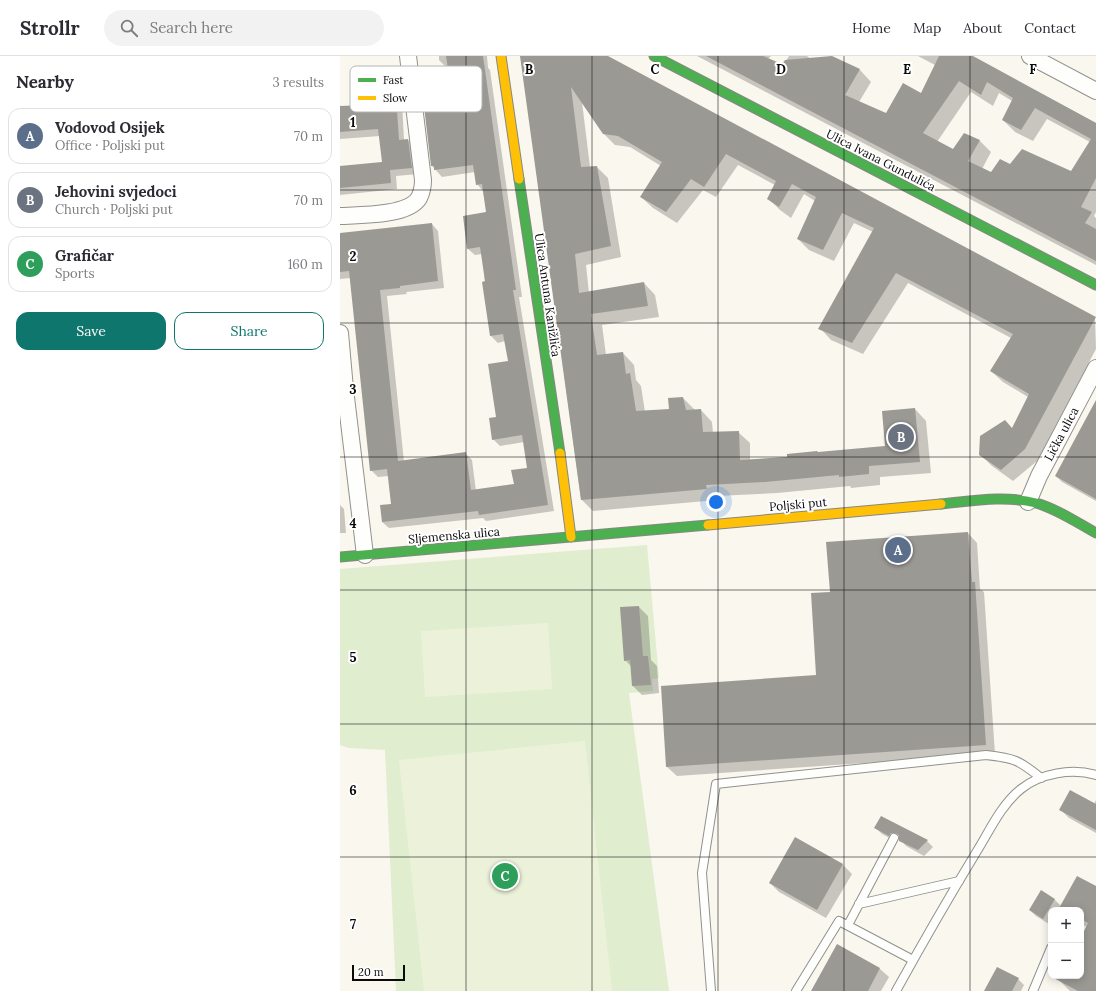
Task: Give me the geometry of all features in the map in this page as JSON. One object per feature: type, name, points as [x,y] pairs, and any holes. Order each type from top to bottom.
[{"type":"street","points":[[408,56],[409,66]]},
{"type":"street","name":"Ulica Antuna Kanižlića","points":[[501,56],[571,537]]},
{"type":"street","name":"Ulica Ivana Gundulića","points":[[654,56],[1096,286]]},
{"type":"street","points":[[1030,56],[1096,91]]},
{"type":"street","points":[[340,216],[404,210],[411,206],[420,197],[423,180],[415,112]]},
{"type":"street","points":[[340,333],[342,389],[365,555]]},
{"type":"street","name":"Lička ulica","points":[[1028,502],[1039,476],[1096,368]]},
{"type":"street","name":"Poljski put","points":[[571,537],[982,500],[1014,499],[1054,510],[1096,533]]},
{"type":"street","name":"Sljemenska ulica","points":[[340,557],[571,537]]},
{"type":"lane","points":[[711,991],[702,873],[716,784],[986,755],[1003,756],[1017,760],[1041,778]]},
{"type":"lane","points":[[896,991],[959,881],[1006,804],[1022,789],[1041,778],[1064,772],[1086,772],[1096,775]]},
{"type":"lane","points":[[848,925],[894,838]]},
{"type":"lane","points":[[859,904],[959,881]]},
{"type":"lane","points":[[796,991],[839,921],[913,960]]},
{"type":"lane","points":[[1032,991],[1048,955]]},
{"type":"green space","points":[[647,545],[659,678],[652,679],[653,691],[629,693],[669,991],[396,991],[385,750],[349,748],[340,745],[340,569]]},
{"type":"green space","points":[[548,623],[552,689],[425,697],[421,631]]},
{"type":"green space","points":[[585,741],[612,991],[424,991],[399,760]]},
{"type":"building","points":[[446,56],[483,56],[516,290],[513,290],[548,505],[479,515],[478,511],[382,522],[380,505],[391,504],[387,469],[370,471],[349,271],[340,272],[340,233],[432,223],[438,281],[380,290],[398,461],[466,452],[471,490],[514,484],[511,470],[527,468],[522,435],[492,440],[489,418],[496,417],[488,364],[508,361],[503,334],[490,336],[482,282],[485,281],[480,247],[467,249],[463,216],[486,212],[482,184],[476,185],[473,165],[434,170],[434,166],[431,166],[425,112],[482,112],[482,66],[448,66]]},
{"type":"building","points":[[520,56],[608,56],[1096,317],[1025,449],[1001,470],[979,455],[980,436],[1005,420],[1012,428],[1029,394],[990,371],[1013,334],[896,273],[852,343],[818,329],[874,228],[842,213],[823,250],[797,239],[816,197],[792,184],[779,207],[767,199],[776,181],[726,154],[704,187],[691,179],[666,212],[640,197],[662,162],[618,136],[603,134],[571,87],[581,167],[597,166],[611,246],[575,254],[579,293],[644,282],[648,306],[591,314],[597,355],[623,352],[626,374],[630,373],[636,411],[669,409],[668,398],[683,397],[686,410],[701,409],[703,432],[739,431],[740,460],[787,457],[787,454],[817,451],[885,446],[882,411],[915,408],[920,462],[869,466],[869,474],[706,485],[707,489],[581,500]]},
{"type":"building","points":[[706,56],[763,56],[782,64],[785,60],[832,56],[860,69],[845,95],[886,113],[903,83],[921,93],[939,56],[973,56],[1096,123],[1096,178],[1081,207],[1092,212],[1085,223],[1096,229],[1096,261]],"holes":[[[959,81],[981,95],[987,82],[1013,98],[1002,120],[1021,130],[1035,108],[1091,139],[1071,171],[1022,149],[1010,164],[1000,159],[991,172],[968,161],[980,140],[964,133],[953,149],[923,133]]]},
{"type":"building","points":[[340,106],[350,106],[350,112],[397,112],[399,140],[408,139],[412,168],[390,170],[391,183],[340,188],[340,166],[382,162],[378,129],[340,132]]},
{"type":"building","points":[[1096,400],[1096,499],[1055,476]]},
{"type":"building","points":[[968,532],[972,582],[975,582],[986,745],[666,767],[661,686],[816,675],[811,593],[830,592],[826,542]]},
{"type":"building","points":[[639,606],[643,656],[648,656],[651,685],[632,686],[630,660],[624,661],[620,607]]},
{"type":"building","points":[[1070,790],[1096,804],[1096,830],[1059,810]]},
{"type":"building","points":[[881,816],[928,840],[918,850],[899,841],[899,835],[896,833],[891,833],[889,836],[874,828]]},
{"type":"building","points":[[795,837],[843,864],[817,910],[769,883]]},
{"type":"building","points":[[1077,876],[1096,886],[1096,991],[1078,991],[1056,979],[1084,979],[1084,931],[1088,923],[1084,921],[1084,907],[1060,907]]},
{"type":"building","points":[[1041,890],[1055,899],[1050,907],[1048,907],[1048,911],[1043,919],[1029,910]]},
{"type":"building","points":[[837,944],[880,968],[868,991],[811,991]]},
{"type":"building","points":[[997,967],[1019,978],[1012,991],[984,991]]},
{"type":"traffic: fast","points":[[654,56],[1096,285]]},
{"type":"traffic: fast","points":[[519,179],[560,453]]},
{"type":"traffic: fast","points":[[941,504],[988,499],[1012,499],[1036,503],[1066,516],[1096,533]]},
{"type":"traffic: fast","points":[[340,557],[708,525]]},
{"type":"traffic: slow","points":[[501,56],[519,179]]},
{"type":"traffic: slow","points":[[560,453],[571,537]]},
{"type":"traffic: slow","points":[[708,525],[941,504]]},
{"type":"place","name":"Jehovini svjedoci","points":[[901,437]]},
{"type":"place","name":"Vodovod Osijek","points":[[898,550]]},
{"type":"place","name":"Grafičar","points":[[505,876]]}]
